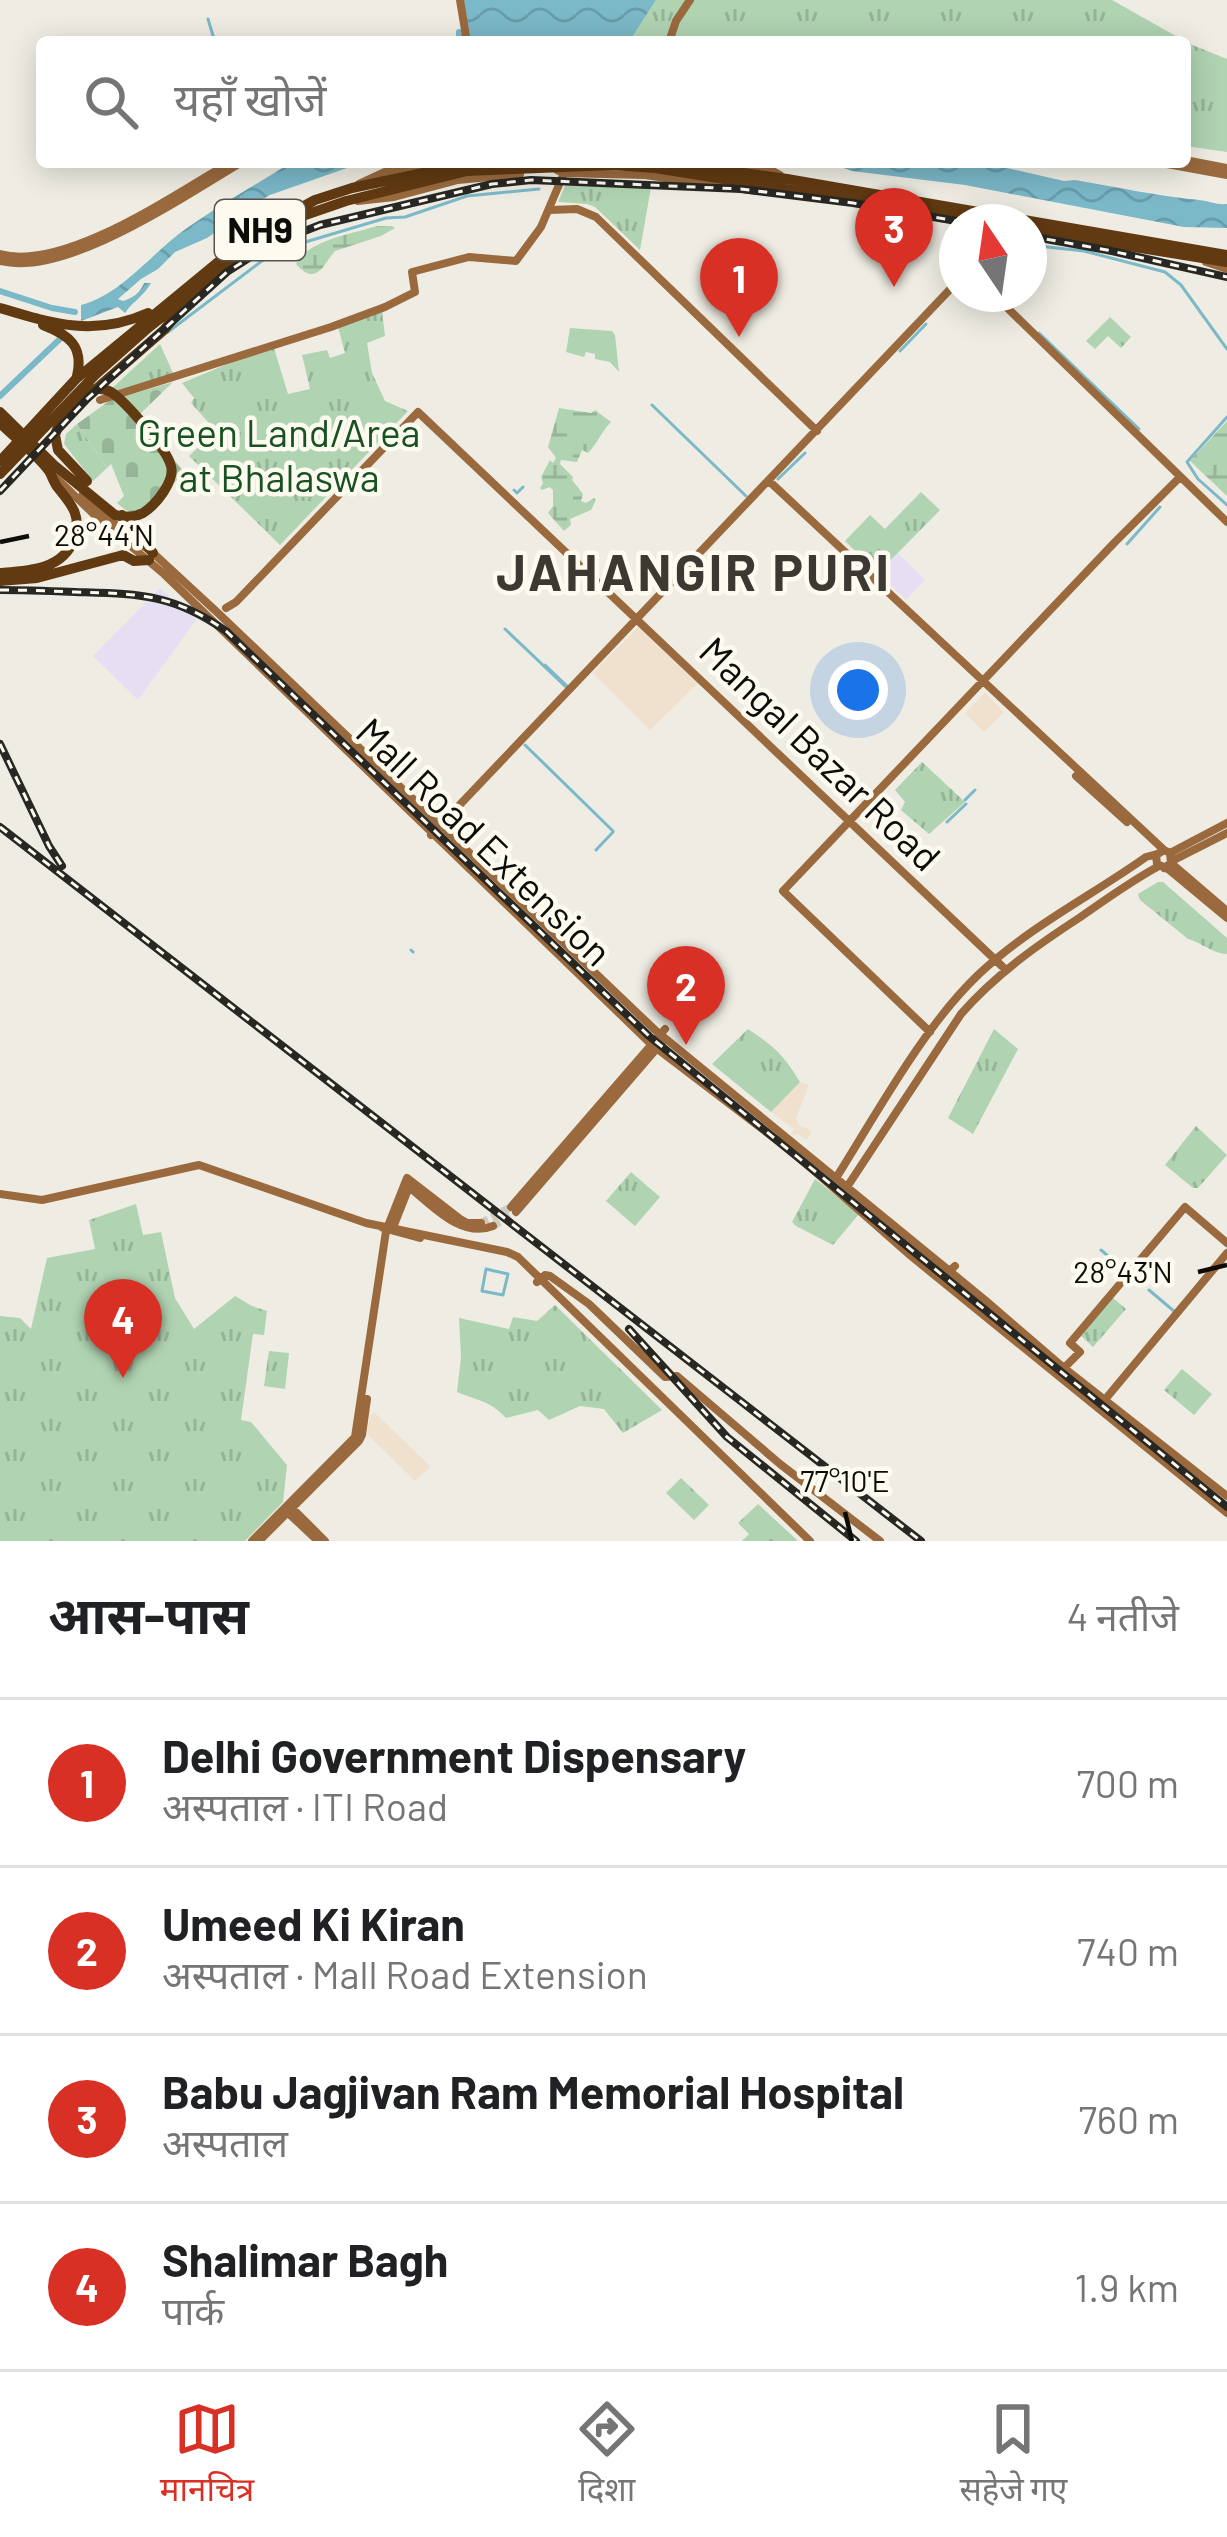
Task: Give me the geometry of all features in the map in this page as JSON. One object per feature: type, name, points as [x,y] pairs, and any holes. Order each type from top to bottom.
[{"type":"highway","points":[[352,188],[390,185],[462,168]]},
{"type":"highway","name":"NH9","points":[[187,294],[257,242],[318,208],[390,185],[513,168]]},
{"type":"highway","name":"NH9","points":[[655,168],[755,179]]},
{"type":"highway","points":[[696,168],[1226,259]]},
{"type":"highway","points":[[786,184],[939,214]]},
{"type":"highway","name":"NH9","points":[[187,294],[251,235],[315,200],[352,188]]},
{"type":"highway","points":[[1047,233],[1198,254]]},
{"type":"highway","points":[[2,465],[76,380],[142,323],[187,294]]},
{"type":"highway","points":[[0,577],[37,578],[123,556],[134,561],[151,557],[123,517],[62,457],[56,435],[73,409],[164,330],[187,294]]},
{"type":"highway","points":[[0,310],[88,328],[142,323]]},
{"type":"highway","points":[[0,310],[70,338],[80,358],[76,380]]},
{"type":"highway","points":[[2,465],[142,323]]},
{"type":"highway","points":[[0,412],[6,425],[51,468],[74,479],[115,515],[137,515],[152,506],[172,471],[163,447],[114,395],[96,388],[74,394]]},
{"type":"highway","points":[[0,577],[56,562],[76,534],[77,514],[56,485],[51,468]]},
{"type":"street","points":[[460,0],[466,36]]},
{"type":"street","points":[[670,36],[691,0]]},
{"type":"street","points":[[1191,162],[1227,171]]},
{"type":"street","points":[[1191,166],[1227,171]]},
{"type":"street","points":[[0,258],[44,256],[71,247],[220,168]]},
{"type":"street","points":[[0,258],[28,265],[63,257],[123,230],[232,168]]},
{"type":"street","points":[[352,188],[403,168]]},
{"type":"street","points":[[100,400],[385,307],[415,292],[412,272],[463,258],[516,261],[550,210],[558,168]]},
{"type":"street","points":[[346,201],[371,202],[458,180],[558,168],[757,191],[786,184]]},
{"type":"street","points":[[578,172],[582,168]]},
{"type":"street","points":[[763,168],[786,184]]},
{"type":"street","points":[[542,172],[556,190]]},
{"type":"street","points":[[550,210],[587,211],[817,430]]},
{"type":"street","points":[[431,835],[939,301]]},
{"type":"street","points":[[1011,312],[1227,521]]},
{"type":"street","name":"Mangal Bazar Road","points":[[222,611],[236,602],[418,412],[1006,970]]},
{"type":"street","name":"Mall Road Extension","points":[[51,468],[151,557],[431,835],[637,1030],[650,1048],[671,1059],[875,1218],[940,1279],[1227,1514]]},
{"type":"street","points":[[930,1032],[783,894],[1182,478]]},
{"type":"street","points":[[770,480],[1227,915]]},
{"type":"street","name":"Mall Road Extension","points":[[151,557],[222,611],[440,826],[663,1034],[850,1184],[875,1218]]},
{"type":"street","points":[[850,1184],[968,1005],[1045,940],[1164,858],[1227,823]]},
{"type":"street","points":[[838,1175],[930,1032],[996,959],[1141,861],[1164,858],[1227,832]]},
{"type":"street","points":[[1141,861],[1149,872]]},
{"type":"street","points":[[1037,929],[1045,940]]},
{"type":"street","points":[[958,996],[968,1005]]},
{"type":"street","points":[[513,1210],[663,1034]]},
{"type":"street","points":[[0,1194],[42,1200],[199,1166],[388,1228],[489,1246],[517,1259],[806,1541]]},
{"type":"street","points":[[408,1182],[467,1223],[481,1223]]},
{"type":"street","points":[[408,1182],[467,1230],[493,1226]]},
{"type":"street","points":[[256,1541],[359,1434],[388,1228],[408,1182]]},
{"type":"street","points":[[1064,1368],[1080,1352],[1070,1343],[1185,1207],[1227,1243]]},
{"type":"street","points":[[875,1218],[894,1222],[922,1244],[1064,1368],[1227,1496]]},
{"type":"street","points":[[1108,1396],[1227,1253]]},
{"type":"street","points":[[940,1279],[952,1268]]},
{"type":"street","points":[[538,1281],[550,1276],[589,1304],[664,1376],[676,1376],[880,1541]]},
{"type":"street","points":[[968,1276],[984,1296]]},
{"type":"street","points":[[288,1508],[322,1541]]},
{"type":"shaded area","points":[[898,553],[925,580],[906,600],[878,573]]},
{"type":"shaded area","points":[[160,588],[196,620],[138,700],[93,656]]},
{"type":"shaded area","points":[[638,627],[698,683],[650,730],[593,673]]},
{"type":"shaded area","points":[[985,693],[1004,712],[984,732],[965,713]]},
{"type":"shaded area","points":[[800,1082],[809,1085],[796,1118],[812,1131],[807,1140],[791,1133],[794,1129],[771,1112]]},
{"type":"shaded area","points":[[374,1412],[429,1465],[415,1481],[367,1434]]},
{"type":"green space","points":[[656,0],[1112,0],[1176,36],[633,36]]},
{"type":"green space","points":[[1191,44],[1227,59],[1227,152],[1191,147]]},
{"type":"green space","points":[[568,179],[651,187],[640,250],[595,207],[558,202]]},
{"type":"green space","points":[[377,226],[395,228],[335,251],[315,274],[296,264],[320,244]]},
{"type":"green space","name":"Green Land/Area at Bhalaswa","points":[[382,311],[385,336],[367,343],[372,373],[385,401],[408,411],[280,545],[189,456],[216,431],[191,403],[194,398],[182,383],[273,345],[288,394],[310,389],[302,355],[327,350],[330,358],[345,353],[338,327]]},
{"type":"green space","points":[[1110,317],[1131,337],[1121,348],[1108,336],[1095,349],[1086,341]]},
{"type":"green space","points":[[570,328],[612,331],[619,372],[610,362],[595,359],[595,354],[586,352],[584,357],[566,352]]},
{"type":"green space","points":[[160,344],[174,375],[117,393],[111,389]]},
{"type":"green space","points":[[173,382],[138,416],[184,472],[139,521],[117,503],[124,496],[111,464],[107,468],[77,424],[109,401]]},
{"type":"green space","points":[[559,408],[595,410],[611,422],[588,453],[582,450],[577,462],[561,460],[583,494],[581,501],[596,500],[591,510],[570,519],[564,531],[548,513],[553,490],[540,488],[550,460],[553,463],[556,458],[548,447]]},
{"type":"green space","points":[[1227,421],[1227,496],[1190,461]]},
{"type":"green space","points":[[77,424],[107,468],[93,481],[64,444],[66,434]]},
{"type":"green space","points":[[921,492],[940,510],[878,573],[845,541],[870,515],[885,529]]},
{"type":"green space","points":[[922,762],[965,802],[929,834],[901,810],[905,802],[895,790]]},
{"type":"green space","points":[[1158,882],[1227,938],[1227,954],[1188,939],[1140,900],[1138,894]]},
{"type":"green space","points":[[748,1029],[778,1052],[800,1082],[771,1112],[712,1064]]},
{"type":"green space","points":[[994,1029],[1018,1049],[973,1134],[948,1118]]},
{"type":"green space","points":[[1196,1126],[1227,1155],[1193,1188],[1165,1165]]},
{"type":"green space","points":[[631,1172],[660,1197],[635,1226],[606,1201]]},
{"type":"green space","points":[[815,1179],[859,1214],[833,1245],[792,1222]]},
{"type":"green space","points":[[136,1204],[143,1235],[161,1232],[175,1298],[194,1329],[235,1296],[267,1311],[264,1335],[253,1334],[241,1420],[251,1422],[287,1465],[283,1502],[245,1541],[0,1541],[0,1316],[20,1318],[31,1329],[47,1258],[95,1249],[89,1220]]},
{"type":"green space","points":[[1112,1297],[1126,1309],[1093,1347],[1079,1334]]},
{"type":"green space","points":[[555,1305],[662,1410],[623,1433],[604,1409],[580,1406],[549,1420],[538,1410],[506,1418],[489,1404],[457,1392],[459,1318],[509,1329],[513,1317],[537,1321]]},
{"type":"green space","points":[[269,1351],[289,1353],[285,1389],[264,1386]]},
{"type":"green space","points":[[1182,1369],[1212,1394],[1194,1415],[1164,1390]]},
{"type":"green space","points":[[681,1478],[709,1505],[694,1520],[666,1493]]},
{"type":"green space","points":[[758,1504],[797,1540],[742,1541],[749,1534],[738,1523]]},
{"type":"water","points":[[463,0],[656,0],[633,36],[470,36]]},
{"type":"water","points":[[282,168],[347,168],[270,195],[245,209],[141,279],[118,299],[130,298],[144,283],[151,283],[125,313],[118,307],[81,321],[81,305],[110,292],[226,202]]},
{"type":"water","points":[[842,168],[1007,168],[1064,181],[1227,204],[1227,228],[1184,227],[965,185]]},
{"type":"waterway","points":[[208,19],[213,36]]},
{"type":"waterway","points":[[168,332],[275,251],[467,196],[539,189]]},
{"type":"waterway","points":[[1047,247],[1084,251],[1165,272],[1181,285],[1227,349]]},
{"type":"waterway","points":[[0,291],[75,312]]},
{"type":"waterway","points":[[900,351],[926,324]]},
{"type":"waterway","points":[[1039,333],[1139,429]]},
{"type":"waterway","points":[[0,396],[63,336]]},
{"type":"waterway","points":[[652,405],[746,496]]},
{"type":"waterway","points":[[1227,417],[1187,462],[1227,505]]},
{"type":"waterway","points":[[778,479],[805,453]]},
{"type":"waterway","points":[[514,490],[517,493],[523,487]]},
{"type":"waterway","points":[[1127,544],[1160,507]]},
{"type":"waterway","points":[[505,629],[566,687]]},
{"type":"waterway","points":[[545,665],[567,686]]},
{"type":"waterway","points":[[525,745],[613,831]]},
{"type":"waterway","points":[[965,800],[975,790]]},
{"type":"waterway","points":[[947,822],[966,804]]},
{"type":"waterway","points":[[596,850],[613,832]]},
{"type":"waterway","points":[[1101,1250],[1127,1272]]},
{"type":"waterway","points":[[486,1269],[508,1274],[503,1295],[482,1291],[486,1269]]},
{"type":"waterway","points":[[1149,1290],[1175,1312]]},
{"type":"tunnel","points":[[481,1223],[511,1207]]},
{"type":"tunnel","points":[[493,1226],[516,1212]]},
{"type":"railway","points":[[0,491],[88,398],[227,272],[271,244],[320,225],[492,184],[531,180],[741,189],[939,218]]},
{"type":"railway","points":[[1047,239],[1227,277]]},
{"type":"railway","points":[[0,590],[154,598],[188,609],[226,631],[649,1036],[1227,1507]]},
{"type":"railway","points":[[0,744],[62,866]]},
{"type":"railway","points":[[0,827],[921,1541]]},
{"type":"railway","points":[[629,1329],[727,1437],[856,1541]]},
{"type":"place","name":"Babu Jagjivan Ram Memorial Hospital","points":[[894,287]]},
{"type":"place","name":"Delhi Government Dispensary","points":[[739,337]]},
{"type":"place","name":"Umeed Ki Kiran","points":[[686,1045]]},
{"type":"place","name":"Shalimar Bagh","points":[[123,1378]]},
{"type":"district","name":"JAHANGIR PURI","points":[[694,573]]}]
